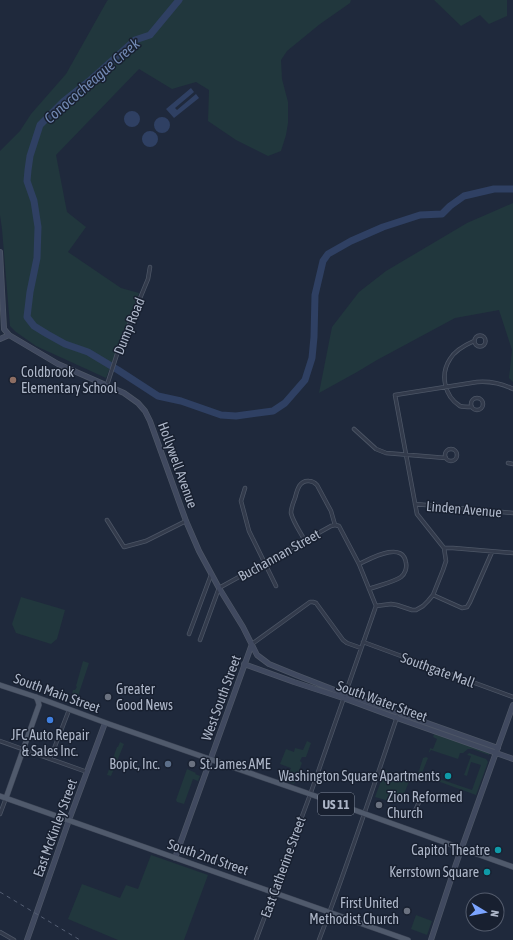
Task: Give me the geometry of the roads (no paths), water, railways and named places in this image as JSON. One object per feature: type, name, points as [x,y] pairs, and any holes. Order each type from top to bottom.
[{"type":"main road","name":"South Main Street","points":[[0,685],[513,867]]},
{"type":"main road","points":[[36,697],[39,705]]},
{"type":"main road","points":[[6,798],[39,705],[45,701]]},
{"type":"main road","name":"South 2nd Street","points":[[0,796],[408,940]]},
{"type":"street","points":[[0,252],[4,329],[9,335],[0,339]]},
{"type":"street","name":"Dump Road","points":[[106,385],[148,279],[150,268]]},
{"type":"street","name":"Hollywell Avenue","points":[[9,335],[58,364],[124,393],[138,403],[150,421],[186,521],[199,551],[211,575],[257,655],[269,664],[344,696]]},
{"type":"street","points":[[472,407],[461,406],[452,399],[446,387],[444,374],[450,358],[467,344],[474,342]]},
{"type":"street","points":[[305,541],[292,517],[291,508],[300,484],[310,481],[317,485],[337,526],[359,564],[376,606],[398,604],[412,610],[416,610],[423,606],[433,595],[444,570],[446,561],[444,548],[417,514],[395,395],[486,381],[504,384],[513,389]]},
{"type":"street","points":[[354,429],[376,449],[386,453],[455,460],[457,452],[454,449],[448,449],[446,452],[446,458]]},
{"type":"street","points":[[508,463],[513,464]]},
{"type":"street","points":[[245,488],[241,501],[249,531],[276,586]]},
{"type":"street","name":"Linden Avenue","points":[[415,504],[513,513]]},
{"type":"street","points":[[107,520],[124,546],[146,541],[186,521]]},
{"type":"street","name":"Buchannan Street","points":[[219,588],[305,541],[337,526]]},
{"type":"street","points":[[444,548],[513,554]]},
{"type":"street","points":[[359,564],[382,554],[394,551],[400,553],[405,558],[406,570],[402,577],[369,589]]},
{"type":"street","points":[[433,595],[462,608],[467,607],[492,552]]},
{"type":"street","points":[[190,634],[200,602],[211,575]]},
{"type":"street","points":[[200,640],[219,588]]},
{"type":"street","points":[[252,644],[310,602],[313,602],[316,603],[343,640],[361,648]]},
{"type":"street","name":"East Catherine Street","points":[[256,940],[310,795],[376,606]]},
{"type":"street","name":"Southgate Mall","points":[[363,642],[513,697]]},
{"type":"street","name":"West South Street","points":[[175,858],[252,644]]},
{"type":"street","name":"South Water Street","points":[[244,664],[294,682],[344,696],[497,751],[513,759]]},
{"type":"street","points":[[431,940],[513,705]]},
{"type":"street","points":[[50,759],[69,710]]},
{"type":"street","points":[[319,940],[382,765],[398,716]]},
{"type":"street","name":"East McKinley Street","points":[[27,940],[105,723]]},
{"type":"street","points":[[0,741],[87,772]]},
{"type":"street","points":[[0,814],[6,798]]},
{"type":"street","points":[[414,813],[420,798]]},
{"type":"street","points":[[0,932],[14,940]]},
{"type":"water","points":[[191,88],[194,92],[175,108],[177,110],[196,94],[199,98],[174,118],[166,109]]},
{"type":"water","points":[[129,111],[135,111],[140,116],[138,125],[135,127],[129,127],[124,122],[124,116]]},
{"type":"water","points":[[159,117],[165,117],[170,122],[168,131],[165,133],[159,133],[154,128],[154,122]]},
{"type":"water","points":[[147,131],[153,131],[158,136],[156,145],[153,147],[147,147],[142,142],[142,136]]},
{"type":"waterway","name":"Conococheague Creek","points":[[179,0],[150,35],[135,40],[88,82],[64,101],[40,125],[30,156],[27,181],[34,201],[38,227],[37,258],[30,292],[27,317],[34,326],[47,334],[65,344],[88,352],[158,396],[181,401],[221,415],[236,416],[273,411],[285,403],[305,380],[312,358],[315,295],[323,261],[328,254],[351,241],[383,227],[420,215],[442,214],[464,196],[494,189],[513,189]]},
{"type":"railway","points":[[0,892],[80,940]]},
{"type":"place","name":"Coldbrook Elementary School","points":[[13,380]]},
{"type":"place","name":"Greater Good News","points":[[108,697]]},
{"type":"place","name":"JFC Auto Repair & Sales Inc.","points":[[50,720]]},
{"type":"place","name":"Bopic, Inc.","points":[[168,764]]},
{"type":"place","name":"St. James AME","points":[[192,764]]},
{"type":"place","name":"Washington Square Apartments","points":[[448,776]]},
{"type":"place","name":"Zion Reformed Church","points":[[379,805]]},
{"type":"place","name":"Capitol Theatre","points":[[498,850]]},
{"type":"place","name":"Kerrstown Square","points":[[487,872]]},
{"type":"place","name":"First United Methodist Church","points":[[407,911]]}]
